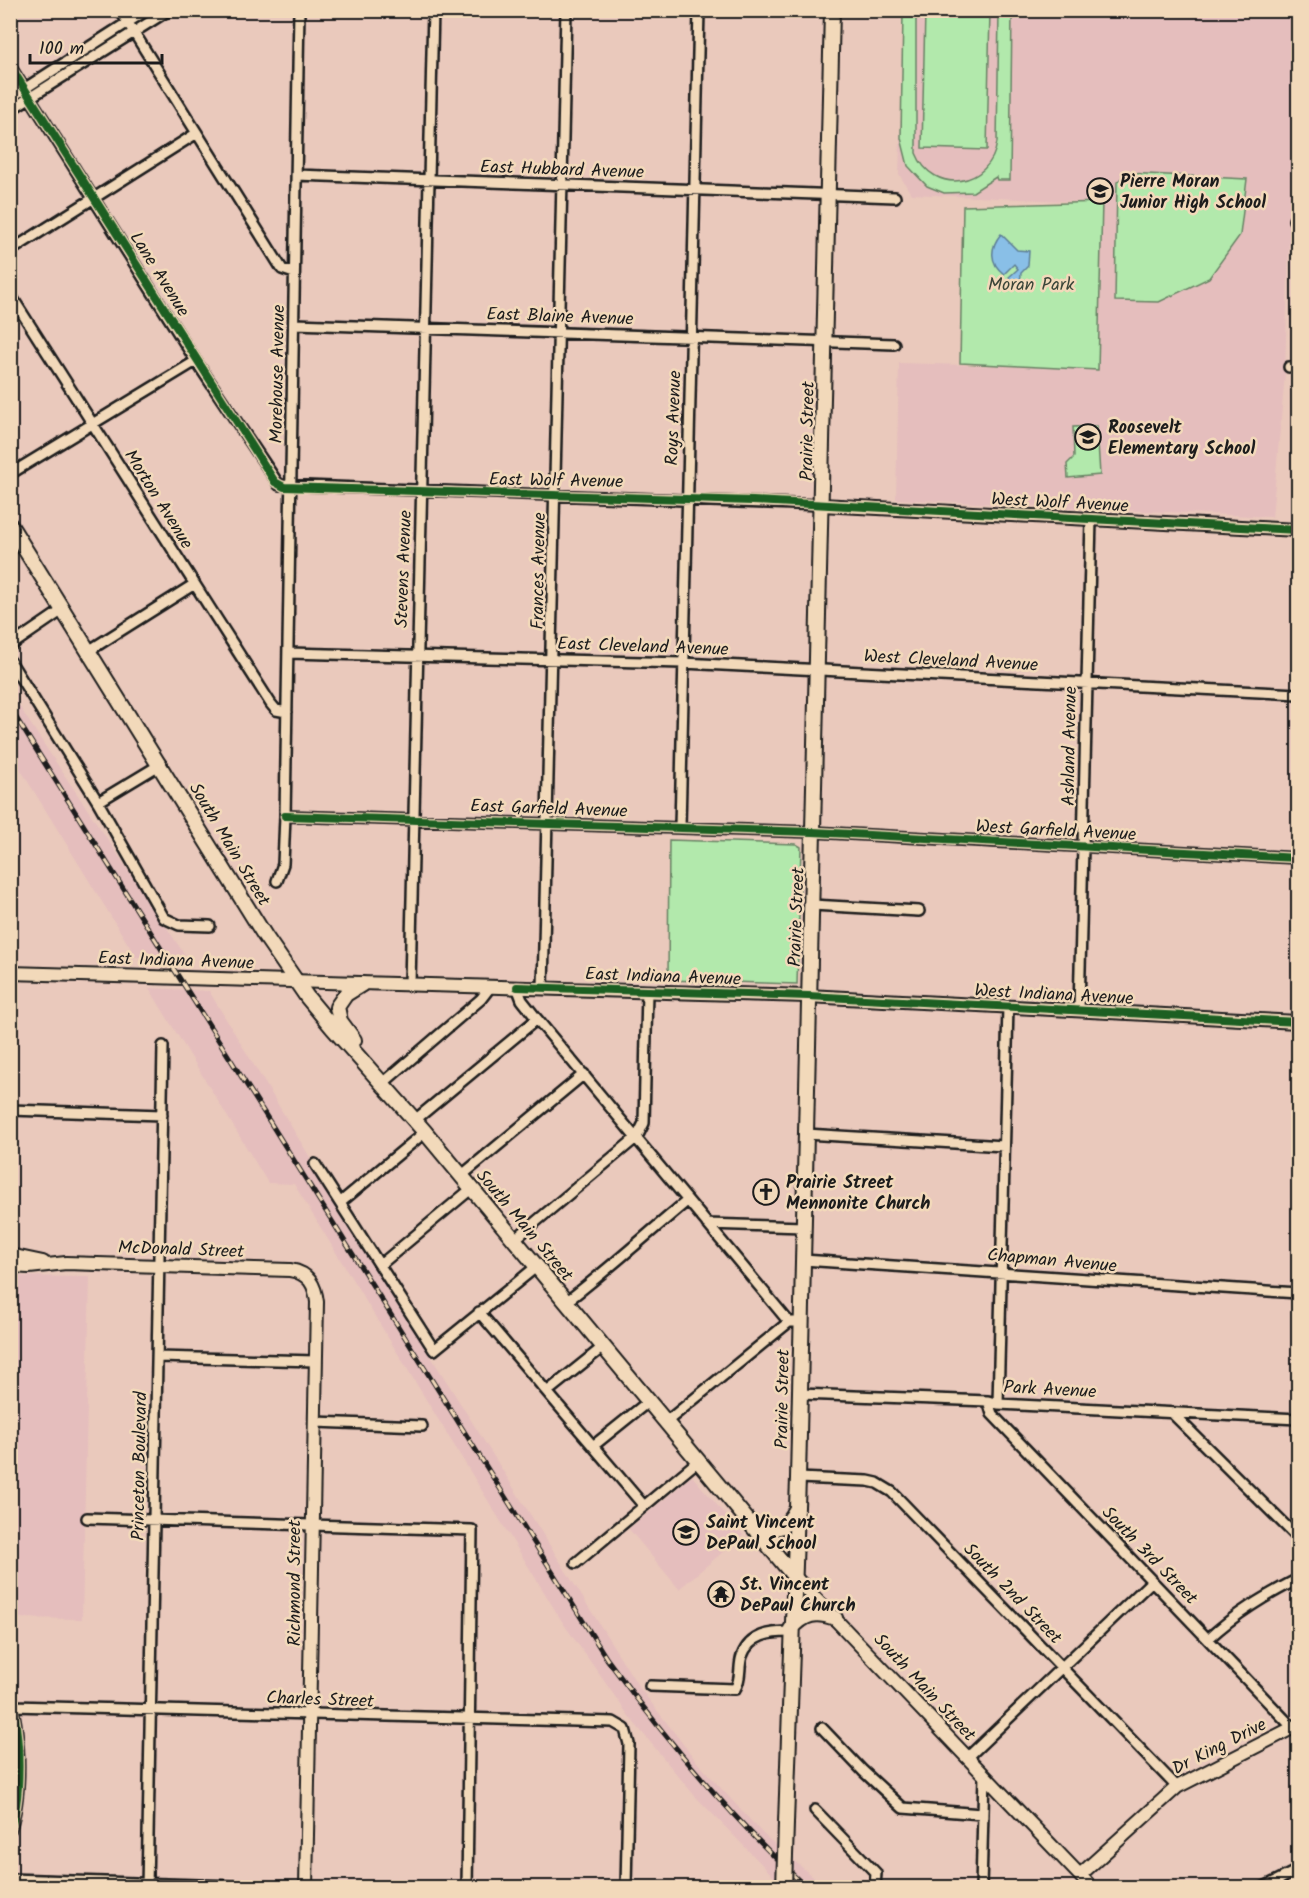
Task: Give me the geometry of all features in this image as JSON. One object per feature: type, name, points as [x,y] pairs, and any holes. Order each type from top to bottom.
[{"type":"main road","name":"Prairie Street","points":[[784,1887],[790,1630],[798,1478],[800,1394],[795,1322],[803,1260],[804,1227],[832,10]]},
{"type":"main road","name":"South Main Street","points":[[10,525],[296,981],[332,1027],[415,1120],[794,1575]]},
{"type":"main road","points":[[362,984],[339,1001],[336,1011],[340,1021],[362,1051],[363,1061]]},
{"type":"main road","points":[[750,1523],[767,1529],[777,1529],[790,1521],[796,1508]]},
{"type":"main road","points":[[790,1630],[799,1619],[815,1613],[835,1618]]},
{"type":"street","points":[[120,10],[282,269],[294,273]]},
{"type":"street","points":[[10,110],[28,93],[147,10]]},
{"type":"street","points":[[10,98],[28,93],[134,33],[169,10]]},
{"type":"street","name":"Morehouse Avenue","points":[[277,881],[283,864],[285,816],[299,10]]},
{"type":"street","name":"Stevens Avenue","points":[[410,984],[433,10]]},
{"type":"street","name":"Frances Avenue","points":[[543,988],[566,10]]},
{"type":"street","name":"Roys Avenue","points":[[680,827],[699,10]]},
{"type":"street","name":"Lane Avenue","points":[[10,66],[275,482],[291,488]]},
{"type":"street","points":[[10,251],[197,133]]},
{"type":"street","name":"East Hubbard Avenue","points":[[296,175],[430,182],[895,197]]},
{"type":"street","name":"Morton Avenue","points":[[10,294],[271,705],[276,710],[287,712]]},
{"type":"street","name":"East Blaine Avenue","points":[[295,324],[894,344]]},
{"type":"street","points":[[10,474],[196,361]]},
{"type":"street","name":"East Wolf Avenue","points":[[291,488],[554,494],[821,505]]},
{"type":"street","name":"West Wolf Avenue","points":[[821,505],[1299,530]]},
{"type":"street","name":"Ashland Avenue","points":[[1079,1010],[1091,519]]},
{"type":"street","points":[[90,650],[193,585]]},
{"type":"street","points":[[10,646],[64,609]]},
{"type":"street","name":"East Cleveland Avenue","points":[[288,653],[683,663],[817,669]]},
{"type":"street","points":[[10,662],[98,802],[164,918],[180,924],[210,926]]},
{"type":"street","name":"West Cleveland Avenue","points":[[817,669],[1299,694]]},
{"type":"street","points":[[98,802],[161,764]]},
{"type":"street","name":"East Garfield Avenue","points":[[285,816],[813,832]]},
{"type":"street","name":"West Garfield Avenue","points":[[813,832],[1299,858]]},
{"type":"street","points":[[812,905],[919,911]]},
{"type":"street","name":"East Indiana Avenue","points":[[10,973],[808,996]]},
{"type":"street","points":[[382,1084],[481,999],[491,986]]},
{"type":"street","points":[[516,987],[522,1000],[537,1019],[687,1201],[795,1322],[666,1422]]},
{"type":"street","points":[[514,1240],[636,1137],[644,1123],[647,991]]},
{"type":"street","name":"West Indiana Avenue","points":[[808,996],[1299,1022]]},
{"type":"street","points":[[993,1403],[1001,1273],[1008,1006]]},
{"type":"street","points":[[415,1120],[537,1019]]},
{"type":"street","name":"Princeton Boulevard","points":[[147,1885],[163,1046]]},
{"type":"street","points":[[461,1176],[584,1074]]},
{"type":"street","points":[[10,1110],[162,1115]]},
{"type":"street","points":[[340,1202],[424,1132]]},
{"type":"street","points":[[806,1134],[1004,1146]]},
{"type":"street","points":[[315,1164],[434,1350],[536,1267]]},
{"type":"street","points":[[380,1265],[471,1189]]},
{"type":"street","points":[[566,1302],[622,1259],[634,1245],[687,1201]]},
{"type":"street","points":[[707,1224],[804,1227]]},
{"type":"street","name":"McDonald Street","points":[[10,1256],[47,1263],[290,1270],[310,1280]]},
{"type":"street","name":"Chapman Avenue","points":[[803,1260],[1299,1293]]},
{"type":"street","name":"McDonald Street","points":[[10,1266],[29,1267],[47,1263]]},
{"type":"street","name":"Richmond Street","points":[[306,1887],[317,1302],[310,1280]]},
{"type":"street","points":[[479,1312],[644,1506]]},
{"type":"street","points":[[547,1392],[603,1347]]},
{"type":"street","points":[[158,1357],[316,1361]]},
{"type":"street","name":"Park Avenue","points":[[800,1394],[1299,1419]]},
{"type":"street","points":[[593,1446],[649,1401]]},
{"type":"street","name":"South 3rd Street","points":[[993,1403],[992,1414],[1208,1639],[1296,1727]]},
{"type":"street","points":[[1173,1414],[1299,1538]]},
{"type":"street","points":[[315,1422],[422,1426]]},
{"type":"street","points":[[576,1563],[698,1461]]},
{"type":"street","name":"South 2nd Street","points":[[798,1478],[868,1481],[877,1483],[892,1492],[1176,1787]]},
{"type":"street","points":[[87,1518],[472,1530],[467,1887]]},
{"type":"street","name":"South Main Street","points":[[794,1575],[1092,1887]]},
{"type":"street","points":[[1208,1639],[1232,1617],[1299,1580]]},
{"type":"street","points":[[967,1758],[1152,1581]]},
{"type":"street","points":[[650,1686],[735,1689],[740,1682],[742,1657],[753,1641],[771,1632],[790,1630]]},
{"type":"street","points":[[10,1830],[17,1802],[17,1757],[12,1703]]},
{"type":"street","name":"Charles Street","points":[[12,1703],[151,1710],[613,1722],[625,1729],[629,1744],[626,1887]]},
{"type":"street","name":"Dr King Drive","points":[[1080,1875],[1176,1787],[1296,1727]]},
{"type":"street","points":[[822,1728],[903,1809],[982,1815]]},
{"type":"street","points":[[981,1887],[984,1775]]},
{"type":"street","points":[[815,1810],[876,1873],[875,1887]]},
{"type":"street","points":[[1262,1887],[1299,1870]]},
{"type":"street","points":[[10,1880],[291,1887]]},
{"type":"shaded area","name":"Pierre Moran Junior High School","points":[[904,11],[1296,11],[1285,374],[1272,517],[896,499],[899,363],[1098,369],[1102,203],[911,194],[899,174]]},
{"type":"shaded area","points":[[10,692],[187,958],[136,957],[11,754]]},
{"type":"shaded area","points":[[149,988],[209,991],[433,1360],[639,1687],[697,1762],[764,1835],[825,1887],[786,1887],[777,1880],[694,1795],[631,1719],[563,1623],[294,1184],[268,1183]]},
{"type":"shaded area","points":[[10,1276],[90,1277],[82,1619],[12,1618],[12,1672]]},
{"type":"shaded area","name":"Saint Vincent DePaul School","points":[[692,1476],[743,1535],[679,1589],[629,1529]]},
{"type":"green space","points":[[903,11],[916,11],[916,153],[924,167],[935,176],[948,180],[961,180],[973,177],[984,169],[992,157],[997,142],[999,11],[1012,11],[1010,180],[997,180],[996,177],[973,192],[944,193],[927,186],[908,166],[901,138]]},
{"type":"green space","points":[[925,11],[990,11],[987,150],[922,148]]},
{"type":"green space","points":[[1127,173],[1247,179],[1240,235],[1209,278],[1159,302],[1115,301],[1117,182]]},
{"type":"green space","name":"Moran Park","points":[[1102,202],[1098,370],[960,363],[963,206]]},
{"type":"green space","points":[[1097,426],[1100,475],[1068,478],[1067,464],[1074,457],[1073,427]]},
{"type":"green space","points":[[669,840],[796,844],[801,847],[797,984],[668,980]]},
{"type":"water","points":[[1001,234],[1017,250],[1029,251],[1028,266],[1021,273],[1020,287],[1009,286],[1009,277],[1018,269],[1014,264],[1004,274],[994,260],[993,249]]},
{"type":"railway","points":[[10,708],[607,1659],[701,1778],[779,1862],[807,1888]]},
{"type":"cycle path","points":[[10,66],[275,482],[284,487],[753,501],[1298,530]]},
{"type":"cycle path","points":[[285,816],[813,832],[1298,858]]},
{"type":"cycle path","points":[[517,987],[808,996],[1298,1022]]},
{"type":"cycle path","points":[[10,1699],[14,1713],[19,1765],[17,1800],[10,1830]]},
{"type":"place","name":"Pierre Moran Junior High School","points":[[1100,191]]},
{"type":"place","name":"Roosevelt Elementary School","points":[[1088,437]]},
{"type":"place","name":"Prairie Street Mennonite Church","points":[[766,1192]]},
{"type":"place","name":"Saint Vincent DePaul School","points":[[686,1532]]},
{"type":"place","name":"St. Vincent DePaul Church","points":[[721,1594]]}]
